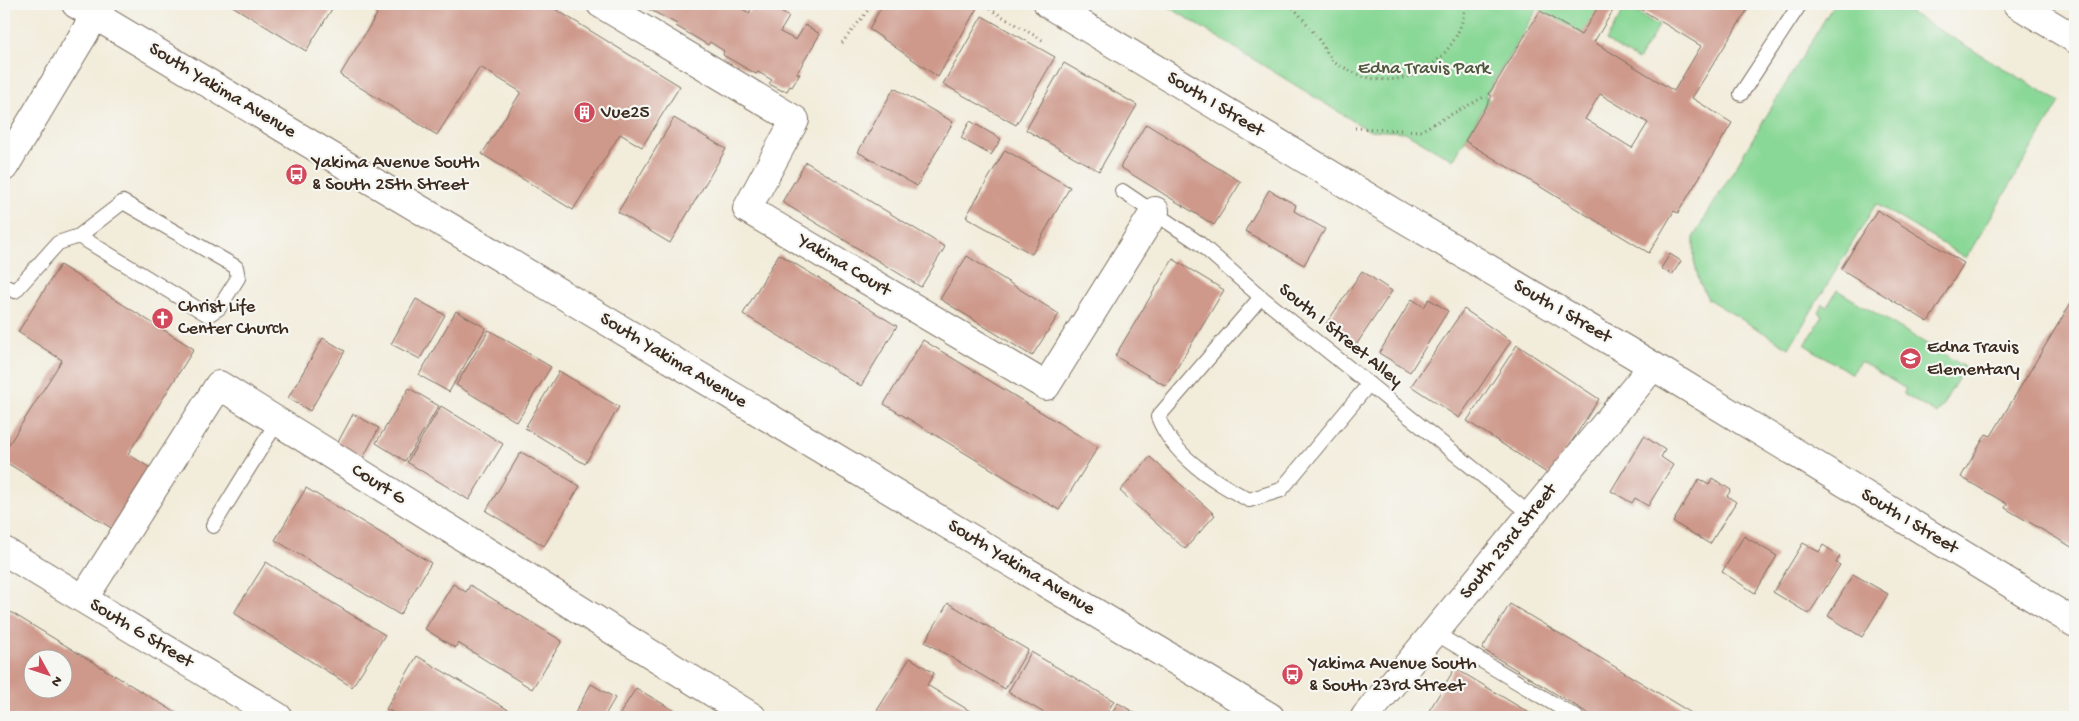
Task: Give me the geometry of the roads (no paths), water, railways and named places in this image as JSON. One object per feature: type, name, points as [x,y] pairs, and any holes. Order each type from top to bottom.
[{"type":"street","name":"Yakima Court","points":[[602,4],[795,120],[747,209],[1046,386],[1155,211]]},
{"type":"street","name":"South I Street","points":[[1048,4],[1396,214],[1654,366],[2075,623]]},
{"type":"street","points":[[2017,4],[2075,39]]},
{"type":"street","points":[[4,168],[91,8]]},
{"type":"street","name":"South Yakima Avenue","points":[[91,8],[1270,717]]},
{"type":"street","name":"South 23rd Street","points":[[1365,717],[1654,366]]},
{"type":"street","name":"Court G","points":[[84,598],[219,385],[752,717]]},
{"type":"street","name":"South G Street","points":[[4,551],[278,717]]},
{"type":"lane","points":[[1741,94],[1800,4]]},
{"type":"lane","name":"South I Street Alley","points":[[1122,191],[1155,211],[1199,244],[1261,298],[1531,515]]},
{"type":"lane","points":[[4,286],[15,291],[58,243],[79,236],[123,202],[236,268],[238,278],[219,308],[208,315],[79,236]]},
{"type":"lane","points":[[1261,298],[1158,417],[1164,435],[1209,478],[1249,500],[1281,490],[1369,384]]},
{"type":"lane","points":[[213,526],[277,422]]},
{"type":"lane","points":[[1435,633],[1576,717]]},
{"type":"place","name":"Vue25","points":[[585,113]]},
{"type":"place","name":"Yakima Avenue South & South 25th Street","points":[[296,174]]},
{"type":"place","name":"Christ Life Center Church","points":[[162,318]]},
{"type":"place","name":"Edna Travis Elementary","points":[[1911,359]]},
{"type":"place","name":"Yakima Avenue South & South 23rd Street","points":[[1293,675]]},
{"type":"park label","name":"Edna Travis Park","points":[[1424,69]]}]
